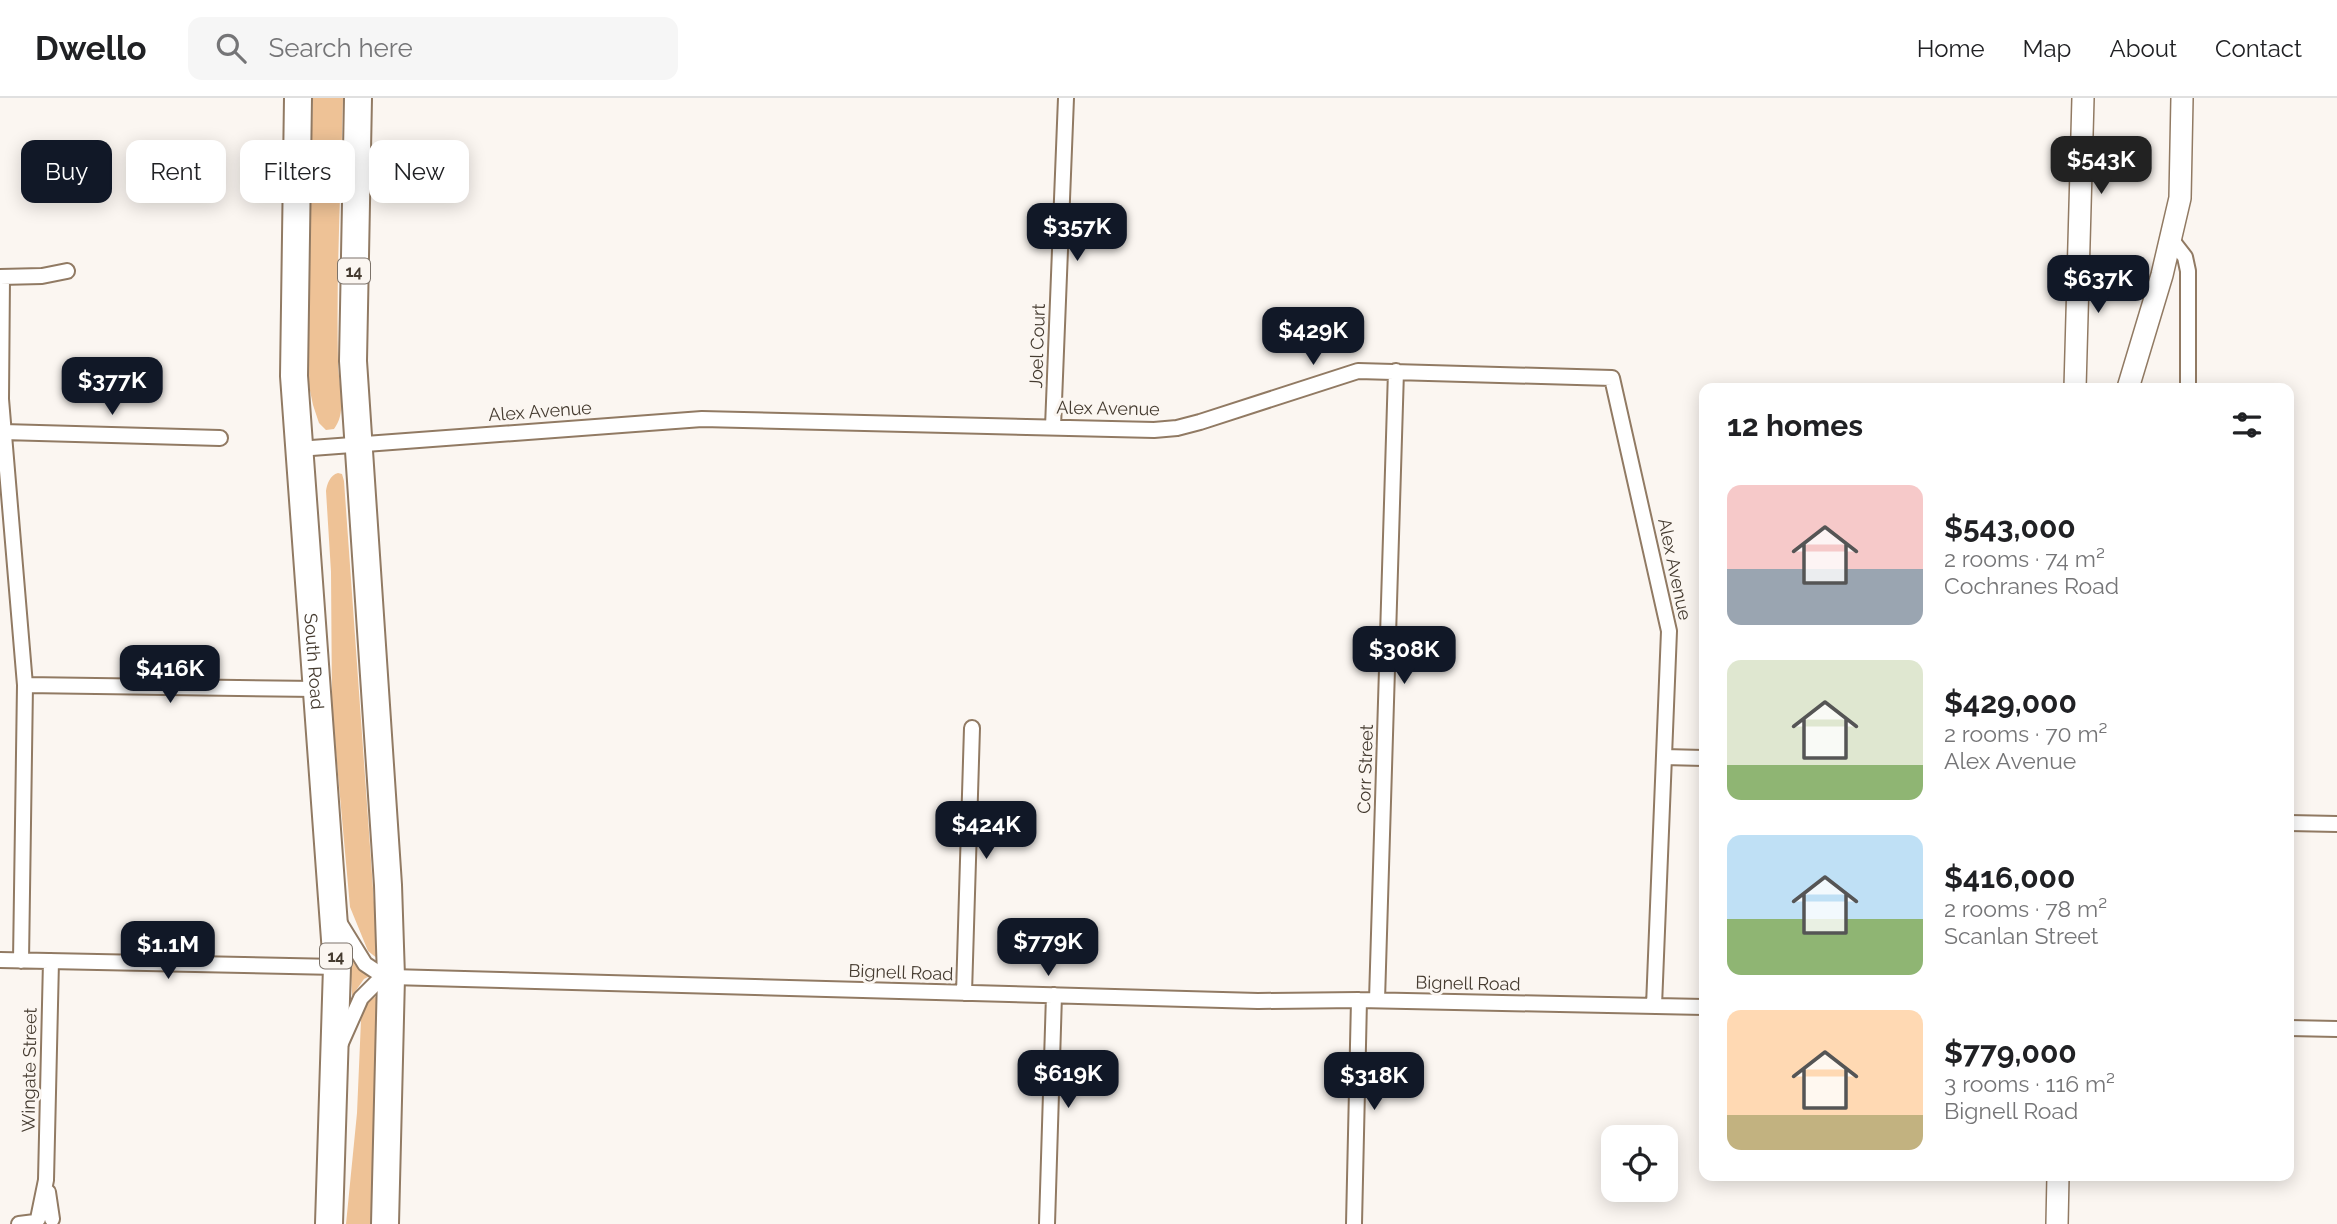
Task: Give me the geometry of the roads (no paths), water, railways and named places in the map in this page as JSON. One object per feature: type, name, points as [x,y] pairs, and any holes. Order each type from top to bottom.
[{"type":"highway","name":"South Road","points":[[298,98],[293,362],[337,967],[329,1224]]},
{"type":"highway","name":"14","points":[[358,98],[352,342],[388,885],[387,977],[391,1071],[385,1224]]},
{"type":"street","name":"Joel Court","points":[[1053,427],[1066,98]]},
{"type":"street","points":[[2075,383],[2083,98]]},
{"type":"street","points":[[2130,383],[2162,275],[2181,189],[2182,98]]},
{"type":"street","points":[[2171,239],[2185,257],[2189,271],[2188,383]]},
{"type":"street","points":[[21,961],[25,685],[1,399],[1,277],[42,276],[67,271]]},
{"type":"street","name":"Alex Avenue","points":[[298,449],[702,419],[1177,428],[1358,371],[1612,378],[1669,631],[1654,1006]]},
{"type":"street","name":"Corr Street","points":[[1377,1000],[1396,371]]},
{"type":"street","points":[[3,432],[220,438]]},
{"type":"street","points":[[25,685],[316,689]]},
{"type":"street","points":[[964,993],[972,728]]},
{"type":"street","points":[[1664,757],[1699,758]]},
{"type":"street","points":[[2294,824],[2337,824]]},
{"type":"street","points":[[333,912],[361,958],[373,971],[387,977],[361,998],[335,1054]]},
{"type":"street","points":[[0,960],[337,967]]},
{"type":"street","name":"Wingate Street","points":[[48,1222],[46,1180],[51,961]]},
{"type":"street","name":"Bignell Road","points":[[387,977],[1258,1001],[1359,999],[1699,1007]]},
{"type":"street","points":[[1047,1224],[1054,995]]},
{"type":"street","points":[[1354,1224],[1359,999]]},
{"type":"street","points":[[2294,1028],[2337,1029]]},
{"type":"street","points":[[2057,1224],[2058,1181]]},
{"type":"street","points":[[19,1224],[48,1222]]}]
